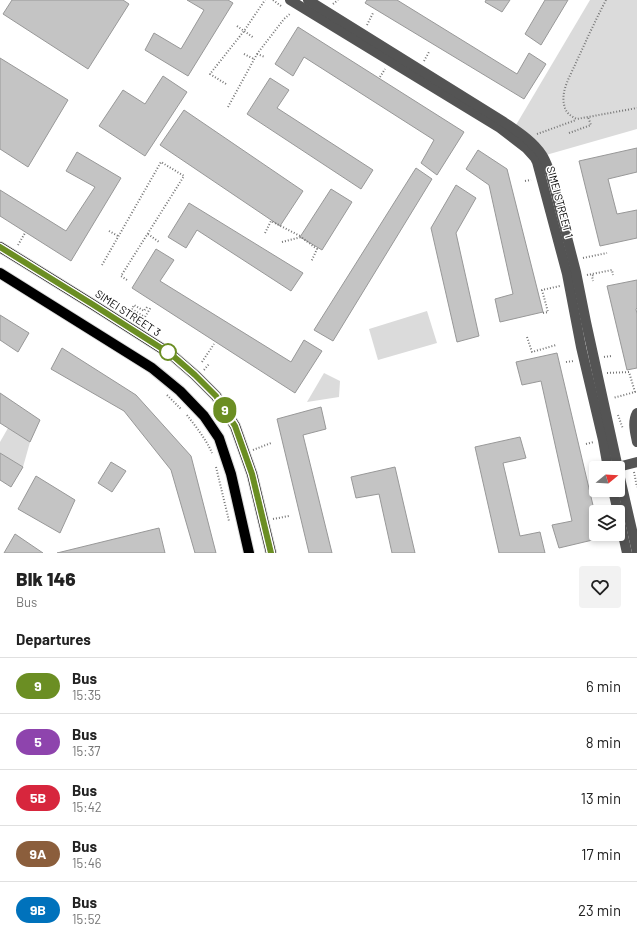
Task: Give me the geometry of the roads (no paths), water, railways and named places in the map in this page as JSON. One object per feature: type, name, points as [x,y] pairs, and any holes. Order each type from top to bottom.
[{"type":"main road","name":"SIMEI STREET 3","points":[[0,247],[172,355],[216,396],[235,426],[252,474],[271,553]]},
{"type":"main road","points":[[0,273],[152,368],[180,391],[204,416],[219,438],[232,476],[249,553]]},
{"type":"street","name":"SIMEI STREET 1","points":[[308,0],[504,122],[530,141],[542,154],[551,175],[576,272],[614,461]]},
{"type":"street","name":"SIMEI STREET 1","points":[[286,5],[500,128],[519,142],[535,158],[542,177],[567,274],[581,346],[603,440],[612,461]]},
{"type":"street","points":[[637,413],[634,418],[634,430],[637,442]]},
{"type":"street","points":[[625,465],[637,462]]},
{"type":"street","points":[[615,497],[627,553]]},
{"type":"street","name":"SIMEI STREET 1","points":[[623,497],[637,552]]}]
